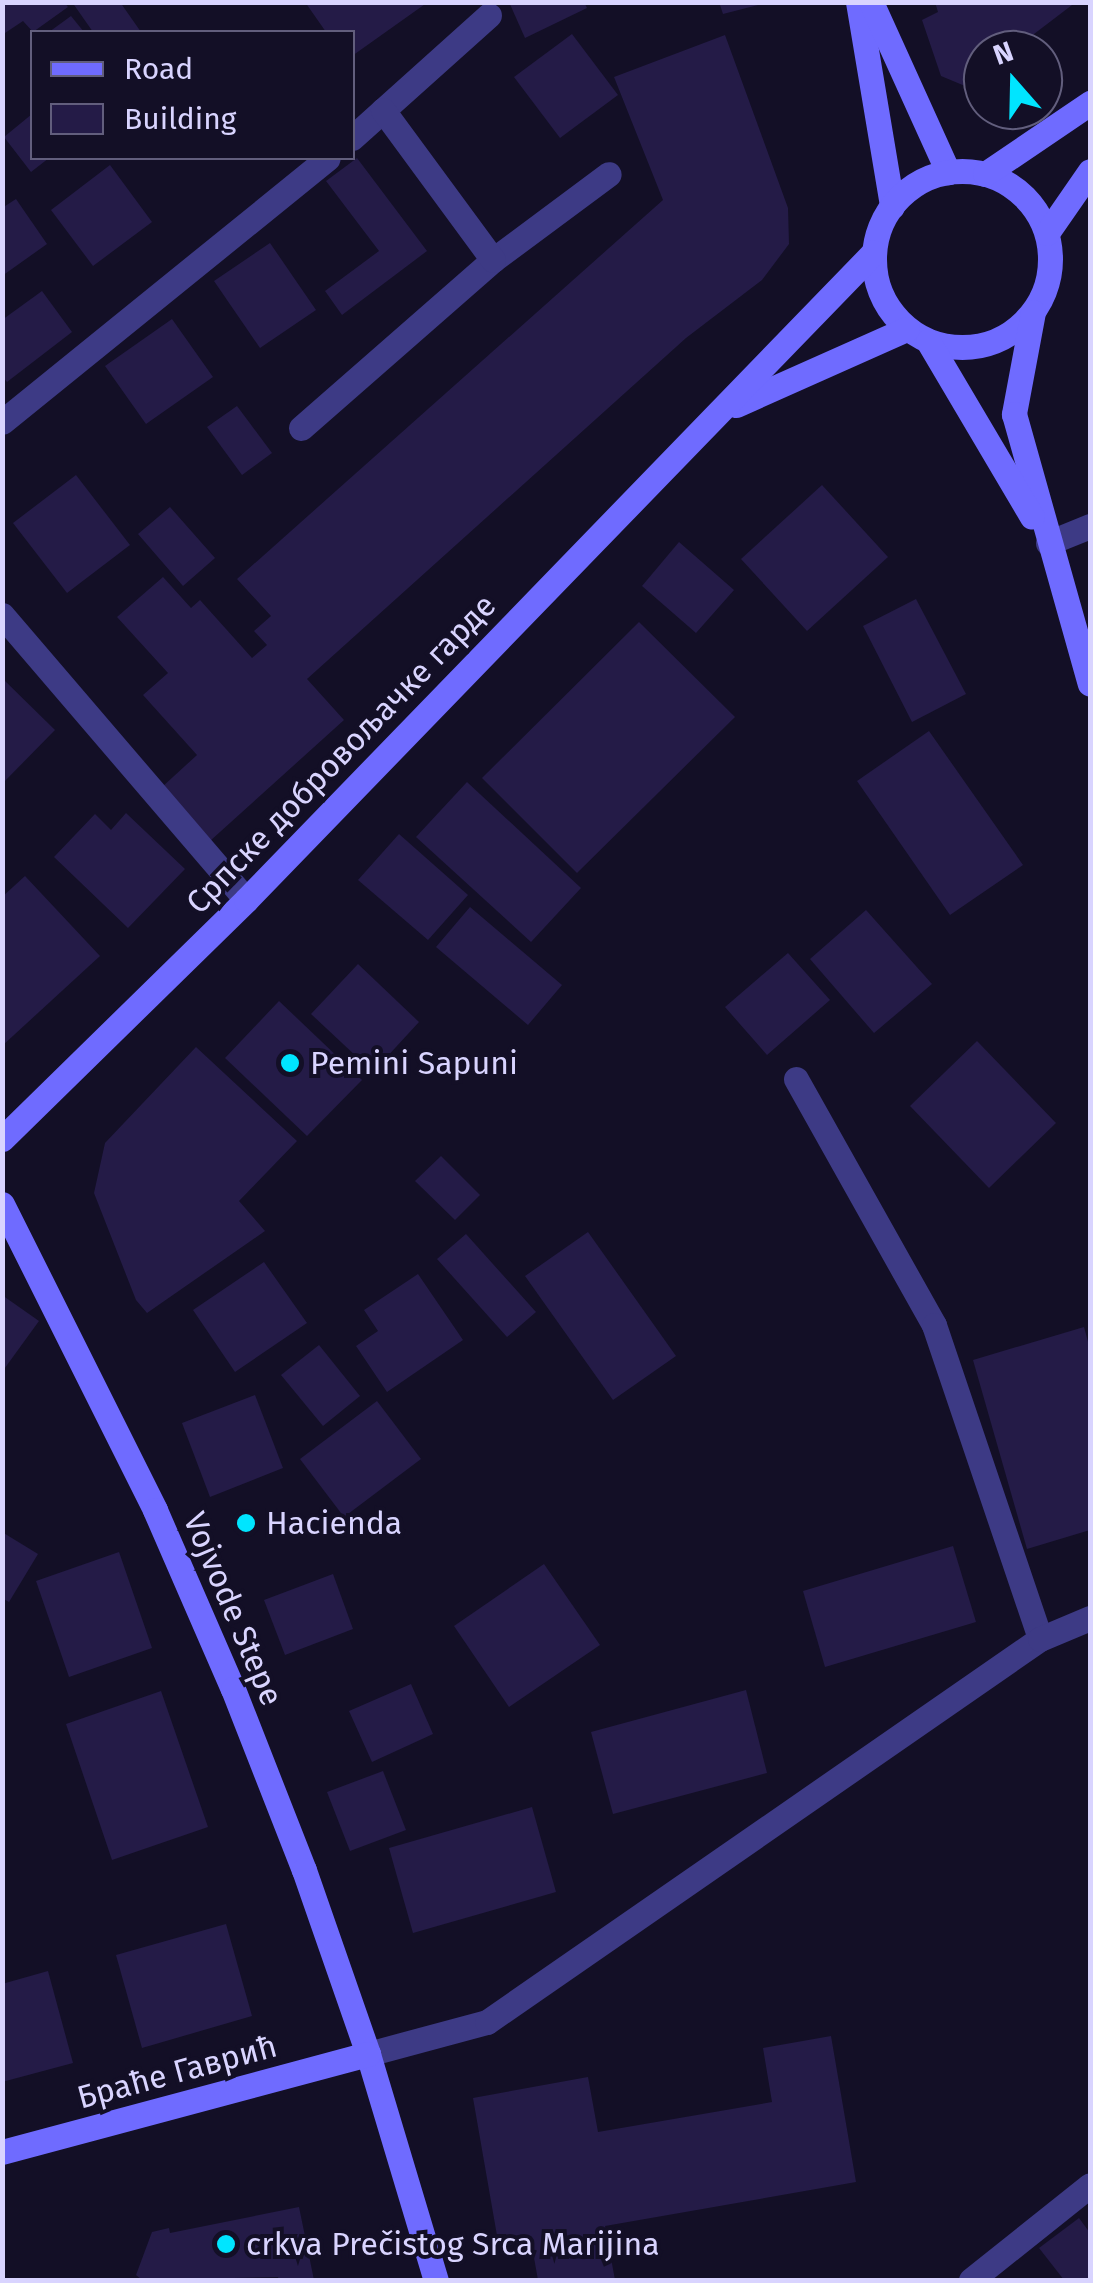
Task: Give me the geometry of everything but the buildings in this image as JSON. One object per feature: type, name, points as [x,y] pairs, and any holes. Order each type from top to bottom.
[{"type":"main road","points":[[858,2],[892,206]]},
{"type":"main road","points":[[871,2],[948,172]]},
{"type":"main road","points":[[984,174],[1090,103]]},
{"type":"main road","points":[[1047,233],[1090,171]]},
{"type":"main road","points":[[1048,543],[918,335],[881,295],[874,252],[892,206],[917,184],[948,172],[984,174],[1024,195],[1047,233],[1048,282],[1034,312],[1014,414],[1090,684]]},
{"type":"main road","name":"Српске добровољачке гарде","points":[[2,1138],[246,900],[874,252]]},
{"type":"main road","points":[[722,411],[918,335],[967,348],[1004,337],[1034,312]]},
{"type":"main road","name":"Vojvode Stepe","points":[[2,1204],[104,1404],[225,1671],[304,1870],[368,2054],[436,2280]]},
{"type":"main road","name":"Браће Гаврић","points":[[2,2152],[368,2054]]},
{"type":"street","points":[[355,135],[490,15]]},
{"type":"street","points":[[383,110],[492,260]]},
{"type":"street","points":[[2,422],[326,160]]},
{"type":"street","points":[[301,428],[492,260],[609,174]]},
{"type":"street","points":[[1048,543],[1090,526]]},
{"type":"street","points":[[2,615],[246,900]]},
{"type":"street","points":[[796,1078],[934,1325],[1040,1640]]},
{"type":"street","points":[[368,2054],[488,2022],[1040,1640],[1090,1618]]},
{"type":"street","points":[[971,2280],[1090,2186]]},
{"type":"place","name":"Pemini Sapuni","points":[[290,1063]]},
{"type":"place","name":"Hacienda","points":[[246,1523]]},
{"type":"place","name":"crkva Prečistog Srca Marijina","points":[[226,2244]]}]
